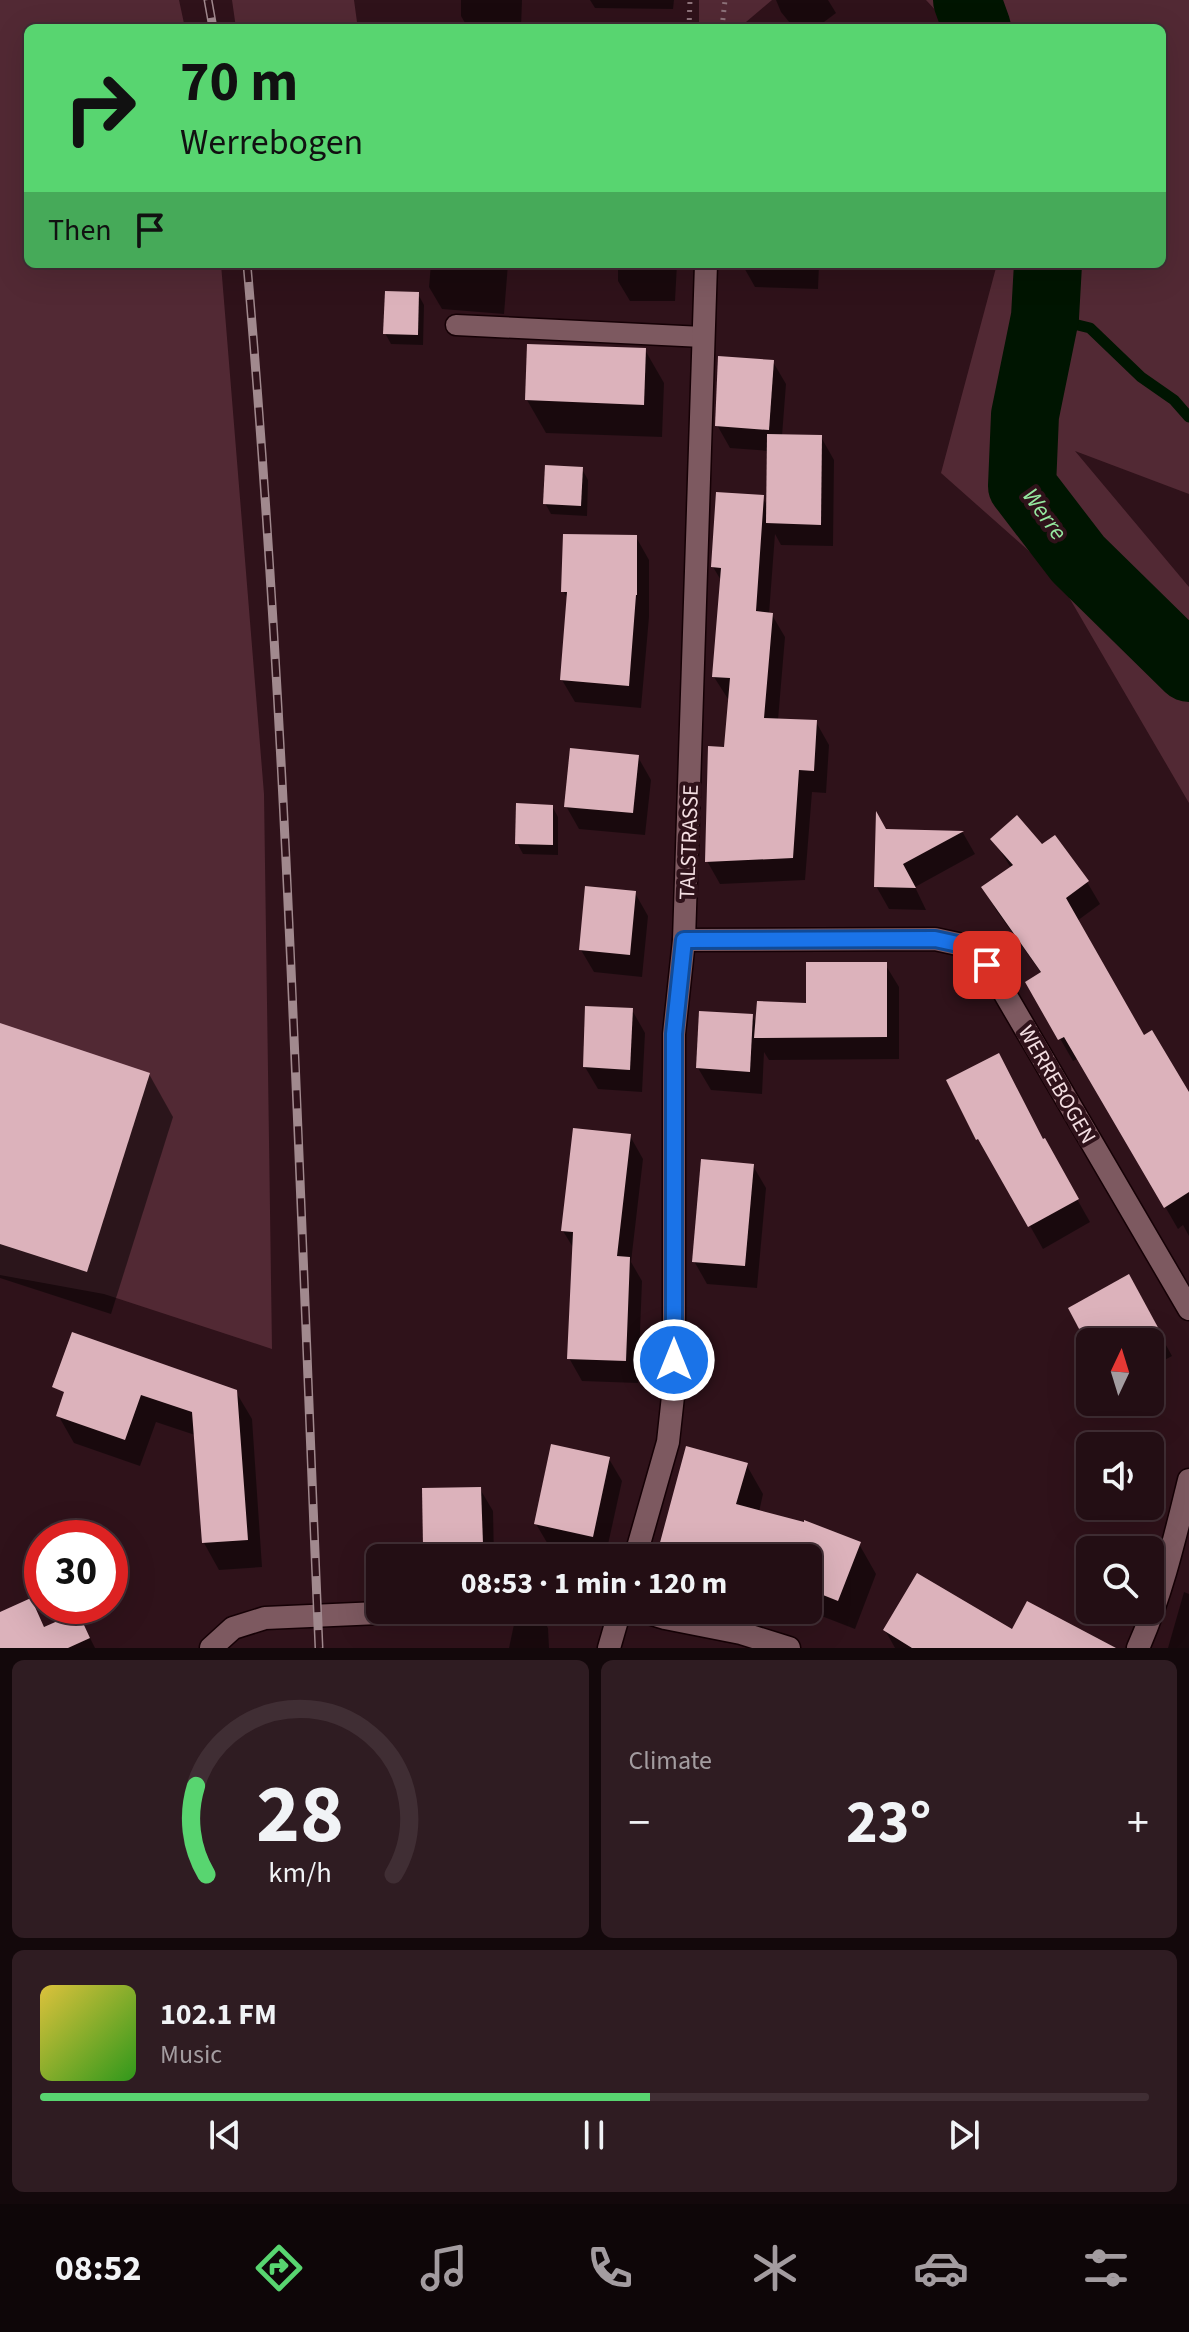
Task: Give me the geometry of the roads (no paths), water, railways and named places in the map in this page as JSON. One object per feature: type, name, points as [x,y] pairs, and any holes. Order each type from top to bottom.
[{"type":"street","name":"TALSTRASSE","points":[[639,1544],[668,1442],[674,1387],[674,1034],[684,940],[706,268]]},
{"type":"street","name":"WERREBOGEN","points":[[684,940],[935,939],[976,948],[1189,1309]]},
{"type":"street","points":[[1138,1648],[1152,1617],[1168,1566],[1189,1480]]},
{"type":"street","points":[[211,1648],[233,1628],[265,1618],[366,1614]]},
{"type":"street","points":[[609,1648],[616,1624]]},
{"type":"street","points":[[695,1624],[741,1633],[789,1648]]},
{"type":"lane","points":[[456,325],[703,337]]},
{"type":"waterway","name":"Werre","points":[[967,0],[976,24]]},
{"type":"waterway","name":"Werre","points":[[1048,268],[1045,317],[1025,415],[1022,486],[1078,559],[1189,668]]},
{"type":"waterway","points":[[1045,317],[1090,328],[1141,377],[1174,400],[1189,417]]},
{"type":"railway","points":[[208,0],[212,24]]},
{"type":"railway","points":[[247,268],[282,782],[319,1648]]}]
